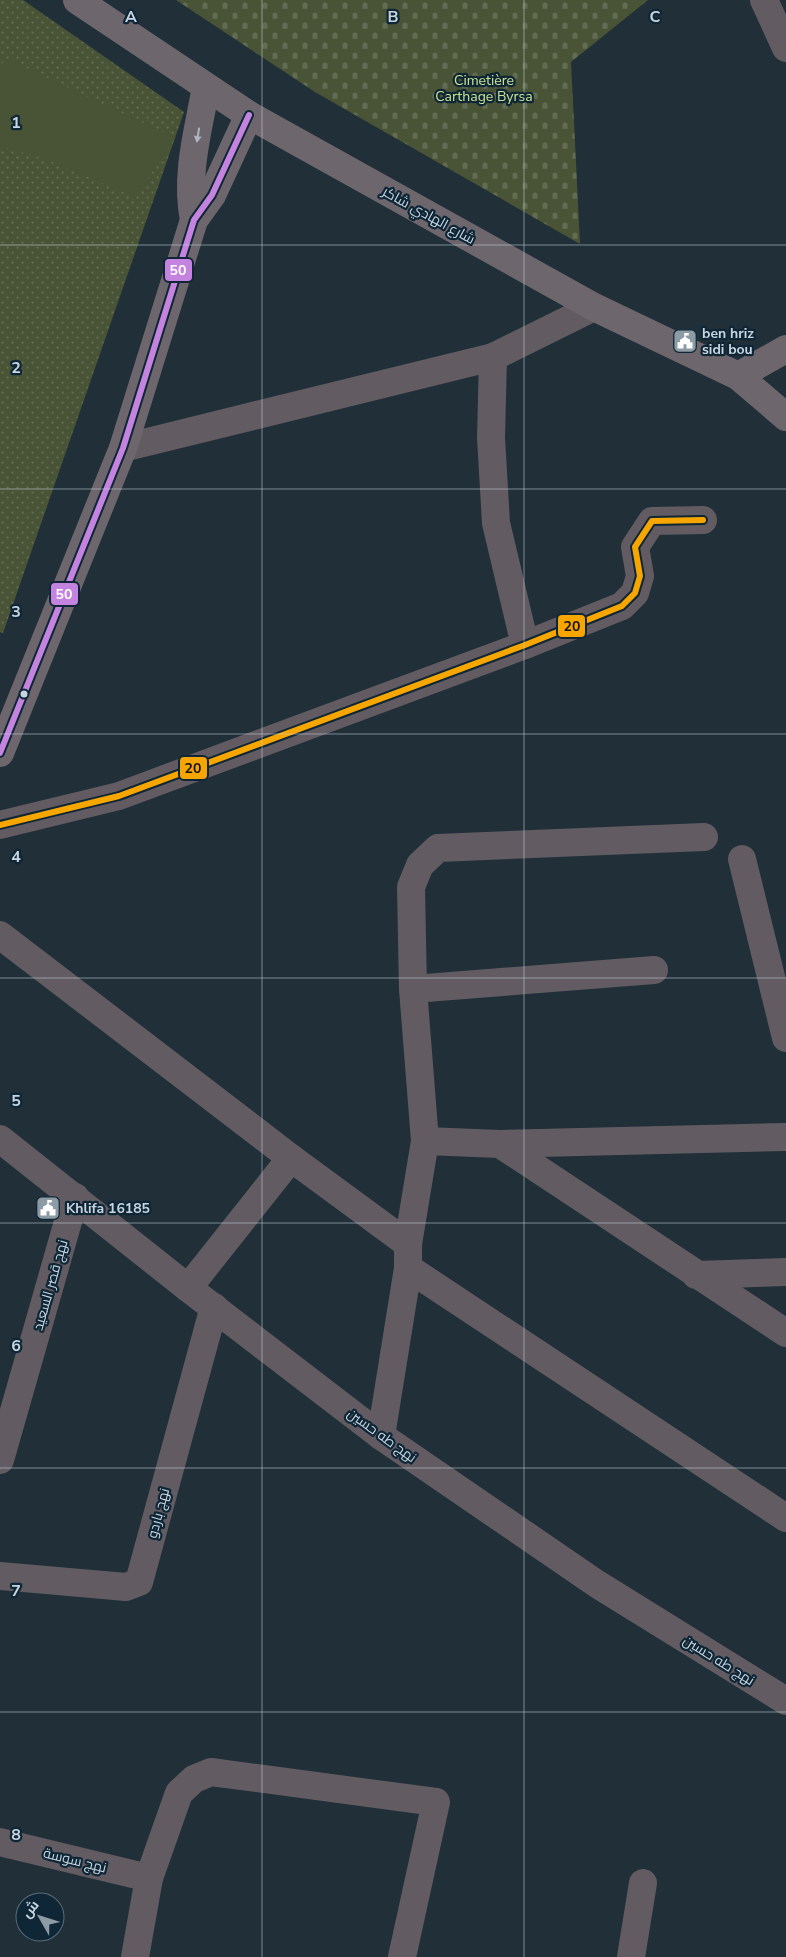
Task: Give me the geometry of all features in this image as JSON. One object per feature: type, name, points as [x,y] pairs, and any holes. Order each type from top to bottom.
[{"type":"street","name":"شارع الهادي شاكر","points":[[77,0],[249,115],[594,307],[738,376],[786,417]]},
{"type":"street","points":[[764,0],[786,48]]},
{"type":"street","points":[[194,220],[190,186],[206,87]]},
{"type":"street","points":[[0,753],[123,448],[194,220],[212,195],[249,115]]},
{"type":"street","points":[[123,448],[493,357],[594,307]]},
{"type":"street","points":[[738,376],[786,349]]},
{"type":"street","points":[[493,357],[491,438],[496,523],[525,645]]},
{"type":"street","points":[[0,825],[119,796],[525,645],[622,606],[635,593],[640,576],[635,546],[652,521],[703,520]]},
{"type":"street","points":[[382,1436],[425,1141],[413,989],[411,887],[420,864],[438,848],[704,837]]},
{"type":"street","points":[[742,859],[786,1038]]},
{"type":"street","points":[[0,935],[291,1158],[408,1256],[786,1518]]},
{"type":"street","points":[[413,989],[654,970]]},
{"type":"street","points":[[425,1141],[500,1144],[786,1137]]},
{"type":"street","name":"نهج طه حسين","points":[[0,1139],[188,1288],[382,1436],[597,1584],[786,1701]]},
{"type":"street","points":[[500,1144],[786,1333]]},
{"type":"street","points":[[188,1288],[291,1158]]},
{"type":"street","name":"نهج قصر السعيد","points":[[0,1460],[75,1197]]},
{"type":"street","points":[[696,1275],[786,1272]]},
{"type":"street","name":"نهج باردو","points":[[0,1576],[126,1587],[139,1582],[214,1308]]},
{"type":"street","points":[[135,1957],[149,1878],[179,1793],[194,1779],[211,1772],[436,1802],[402,1957]]},
{"type":"street","name":"نهج سوسة","points":[[0,1842],[149,1878]]},
{"type":"street","points":[[631,1957],[643,1883]]},
{"type":"green space","points":[[0,0],[23,0],[184,112],[3,633],[0,632]]},
{"type":"green space","name":"Cimetière Carthage Byrsa","points":[[176,0],[648,0],[571,62],[580,244],[315,92]]},
{"type":"green space","points":[[5,58],[175,138],[135,197],[48,160],[0,146],[0,69]]},
{"type":"transit line","name":"50","points":[[0,753],[123,448],[194,220],[212,195],[249,115]]},
{"type":"transit line","name":"20","points":[[0,825],[119,796],[525,645],[622,606],[635,593],[640,576],[635,547],[652,521],[703,520]]},
{"type":"place","name":"ben hriz sidi bou","points":[[685,341]]},
{"type":"place","name":"Khlifa 16185","points":[[48,1208]]}]
